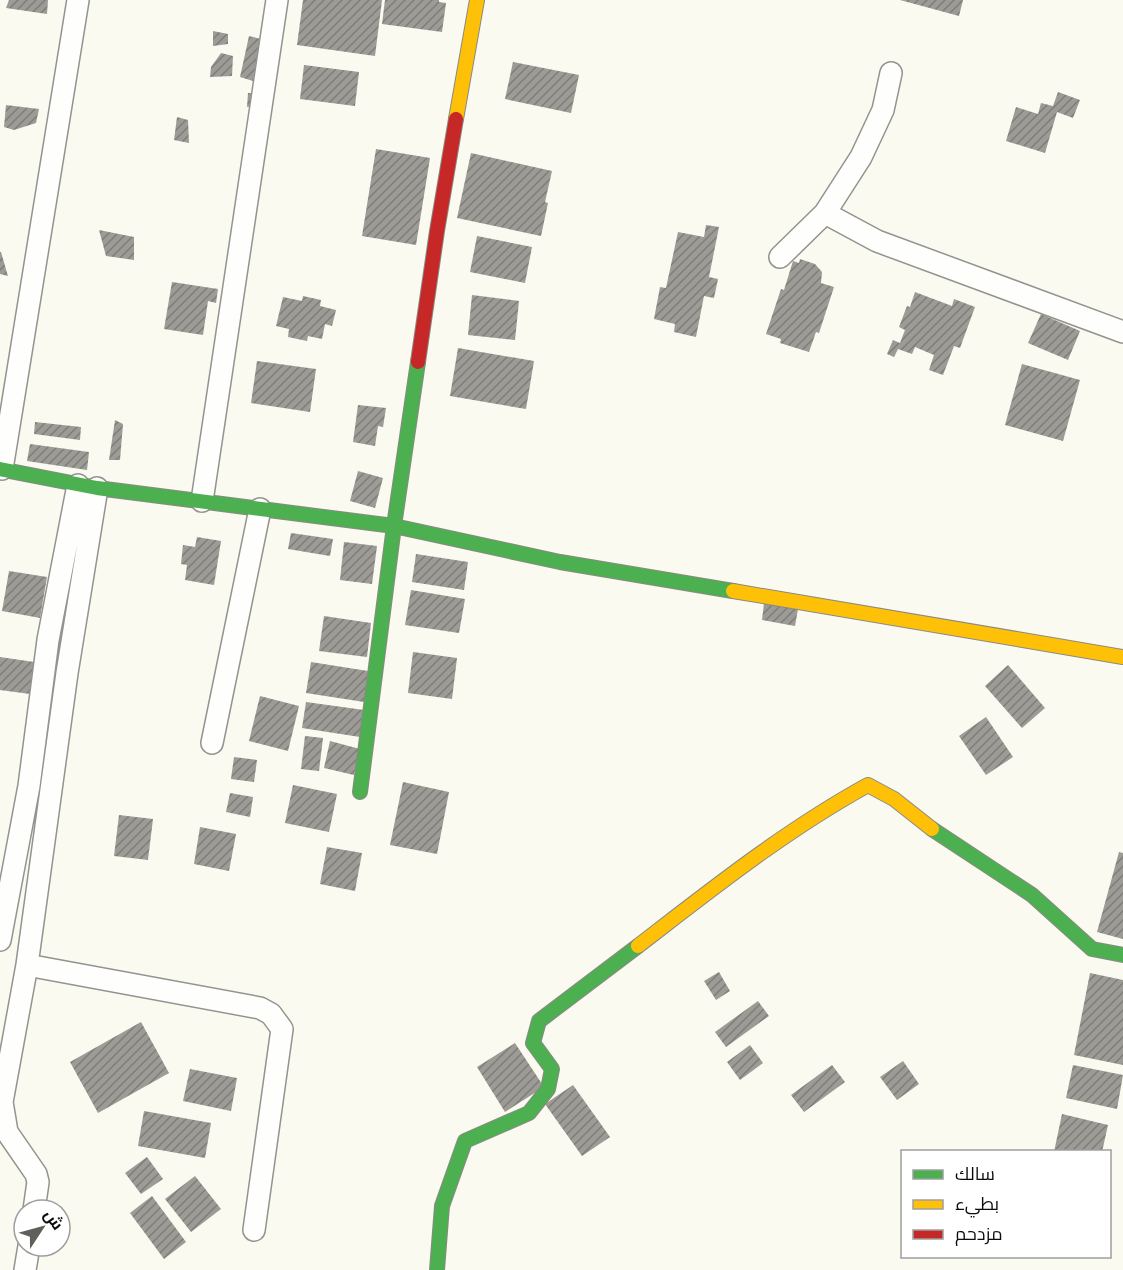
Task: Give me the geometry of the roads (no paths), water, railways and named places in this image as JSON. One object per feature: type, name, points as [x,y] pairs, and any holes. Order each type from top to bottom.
[{"type":"street","points":[[78,0],[1,469],[87,486],[394,526],[560,562],[1123,657]]},
{"type":"street","points":[[202,501],[277,0]]},
{"type":"street","points":[[360,792],[394,526],[437,231],[477,0]]},
{"type":"street","points":[[780,257],[825,213],[861,157],[884,110],[891,73]]},
{"type":"street","points":[[825,213],[877,240],[1123,332]]},
{"type":"street","points":[[0,940],[29,786],[48,640],[87,486]]},
{"type":"street","points":[[36,1198],[38,1182],[36,1174],[7,1132],[2,1102],[27,965],[66,685],[87,486]]},
{"type":"street","points":[[212,743],[260,509]]},
{"type":"street","points":[[437,1270],[442,1206],[465,1141],[529,1113],[548,1089],[552,1069],[533,1043],[539,1021],[722,882],[826,808],[868,785],[894,799],[942,837],[1032,895],[1092,949],[1123,955]]},
{"type":"street","points":[[27,965],[260,1008],[277,1019],[282,1029],[254,1230]]}]
